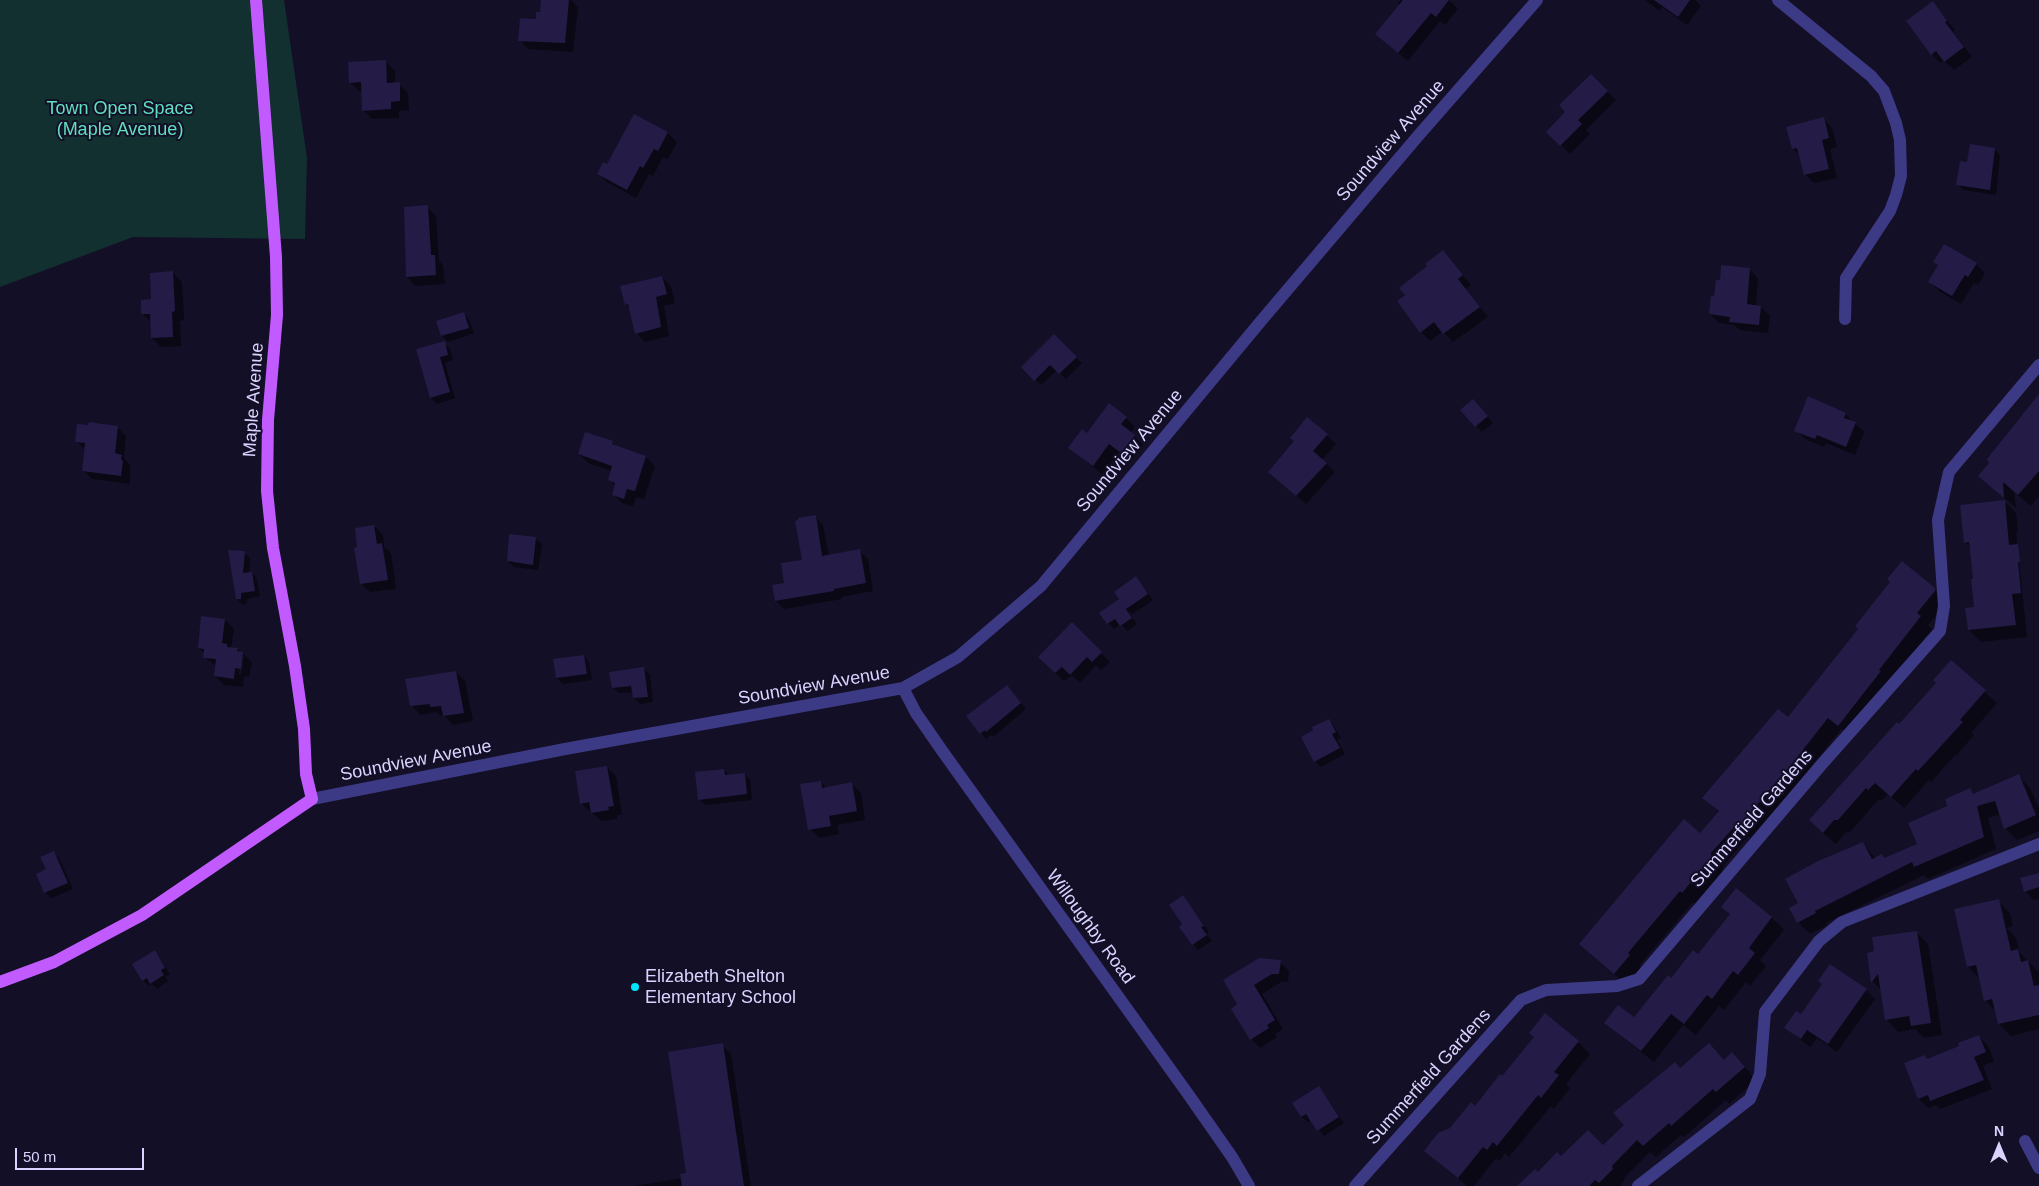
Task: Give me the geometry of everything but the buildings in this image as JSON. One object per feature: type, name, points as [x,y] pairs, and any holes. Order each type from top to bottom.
[{"type":"main road","name":"Maple Avenue","points":[[256,0],[276,267],[277,315],[268,420],[267,491],[273,548],[295,666],[304,729],[306,774],[312,799]]},
{"type":"main road","name":"Soundview Avenue","points":[[0,982],[54,962],[142,915],[312,799]]},
{"type":"street","name":"Soundview Avenue","points":[[312,799],[565,749],[903,688],[958,657],[1041,586],[1263,319],[1418,136],[1537,0]]},
{"type":"street","points":[[1778,0],[1871,76],[1884,91],[1900,140],[1901,176],[1896,196],[1890,211],[1846,278],[1845,319]]},
{"type":"street","name":"Summerfield Gardens","points":[[1355,1186],[1521,1000],[1546,990],[1617,986],[1639,979],[1822,764],[1940,631],[1944,606],[1938,520],[1949,472],[2039,365]]},
{"type":"street","name":"Willoughby Road","points":[[903,688],[916,713],[943,752],[1188,1094],[1232,1157],[1249,1186]]},
{"type":"street","points":[[1638,1186],[1750,1099],[1760,1074],[1765,1012],[1826,935],[1842,922],[2039,844]]},
{"type":"street","points":[[2025,1142],[2039,1168]]},
{"type":"green space","name":"Town Open Space (Maple Avenue)","points":[[0,0],[284,0],[307,158],[305,239],[133,237],[0,287]]},
{"type":"place","name":"Elizabeth Shelton Elementary School","points":[[635,987]]}]
